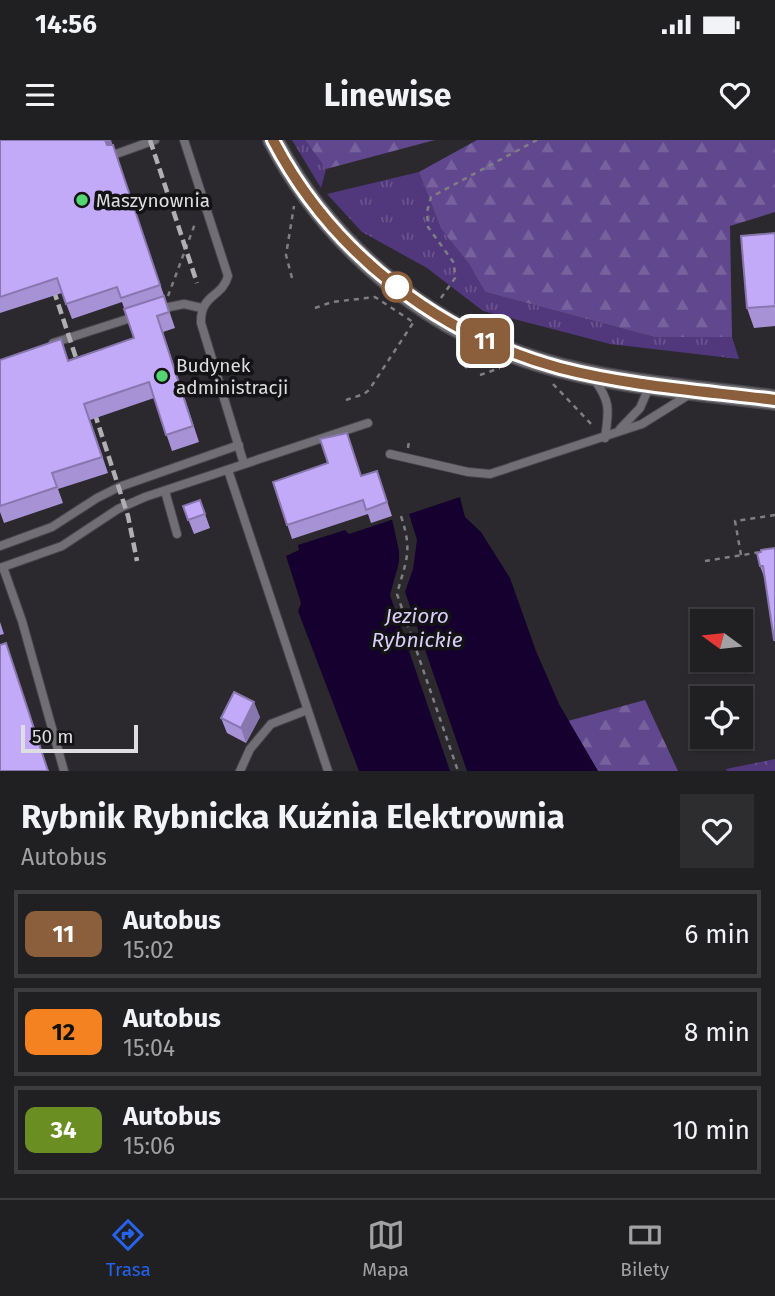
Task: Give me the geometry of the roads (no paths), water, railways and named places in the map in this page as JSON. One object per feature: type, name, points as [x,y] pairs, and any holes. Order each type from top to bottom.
[{"type":"street","points":[[273,140],[302,190],[338,233],[386,279],[433,313],[477,337],[522,356],[590,374],[775,400]]},
{"type":"lane","points":[[116,154],[155,140]]},
{"type":"lane","points":[[184,140],[228,276],[224,287],[207,300],[202,308],[201,318],[204,337],[244,464]]},
{"type":"lane","points":[[47,345],[167,306],[184,304],[202,308]]},
{"type":"lane","points":[[590,374],[608,400],[608,436]]},
{"type":"lane","points":[[608,436],[634,415],[645,399],[650,383]]},
{"type":"lane","points":[[390,454],[468,472],[490,474],[642,425],[695,390]]},
{"type":"lane","points":[[64,771],[22,621],[2,568],[62,546],[118,509],[368,423]]},
{"type":"lane","points":[[0,546],[52,527],[108,492],[239,445]]},
{"type":"lane","points":[[202,458],[225,471],[327,771]]},
{"type":"lane","points":[[165,491],[177,534]]},
{"type":"lane","points":[[240,771],[250,749],[271,724],[307,710]]},
{"type":"water","name":"Jezioro Rybnickie","points":[[460,497],[465,517],[481,532],[510,578],[536,651],[559,704],[598,771],[359,771],[298,611],[301,603],[286,556],[299,550],[298,545],[345,530],[349,534]]},
{"type":"railway","points":[[150,140],[197,283]]},
{"type":"railway","points":[[49,276],[82,376]]},
{"type":"railway","points":[[90,399],[128,516],[137,561]]},
{"type":"place","name":"Maszynownia","points":[[82,200]]},
{"type":"place","name":"Budynek administracji","points":[[162,376]]}]
